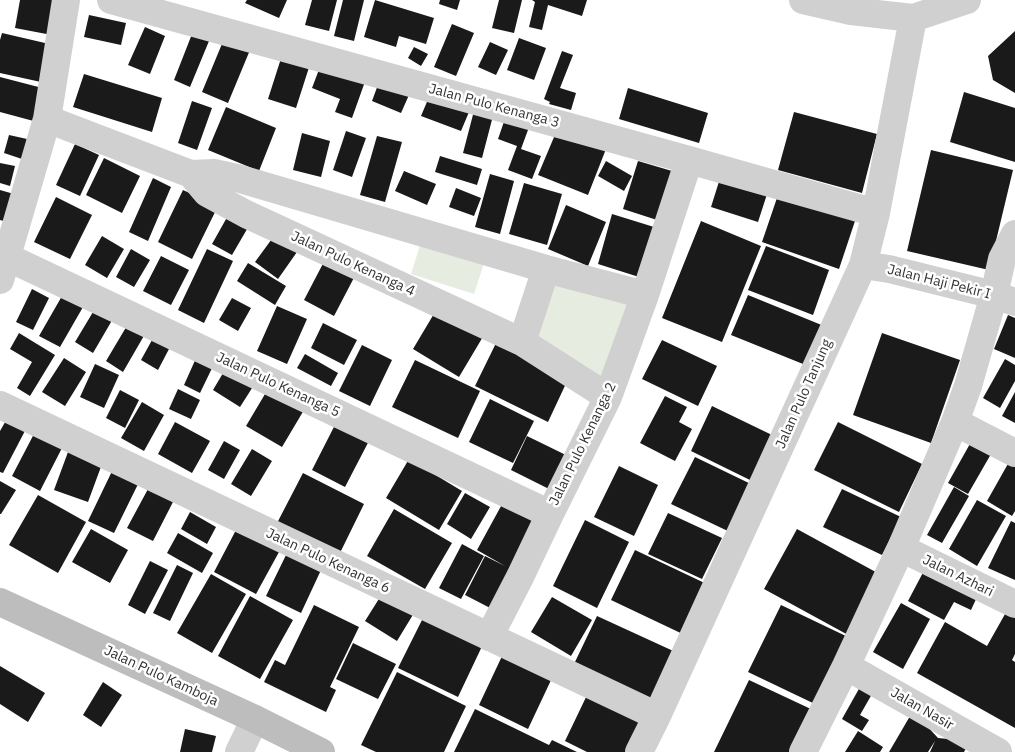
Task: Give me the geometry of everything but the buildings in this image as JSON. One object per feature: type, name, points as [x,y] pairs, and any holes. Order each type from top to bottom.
[{"type":"street","points":[[4,268],[46,119],[66,0]]},
{"type":"street","name":"Jalan Pulo Kenanga 3","points":[[111,0],[876,213]]},
{"type":"street","points":[[803,0],[851,12],[913,18],[967,0]]},
{"type":"street","name":"Jalan Pulo Tanjung","points":[[639,752],[863,265],[876,213],[913,18]]},
{"type":"street","name":"Jalan Pulo Kenanga 4","points":[[46,119],[191,174],[214,173],[238,178],[546,269],[644,295]]},
{"type":"street","name":"Jalan Pulo Kenanga 2","points":[[489,637],[608,397],[689,160]]},
{"type":"street","name":"Jalan Pulo Kenanga 4","points":[[191,174],[207,193],[246,214],[522,342],[608,397]]},
{"type":"street","points":[[803,752],[846,666],[901,548],[955,422],[1004,298],[1002,259],[1015,234]]},
{"type":"street","name":"Jalan Haji Pekir I","points":[[863,265],[889,269],[1004,298]]},
{"type":"street","name":"Jalan Pulo Kenanga 5","points":[[4,268],[550,514]]},
{"type":"street","points":[[522,342],[546,269]]},
{"type":"street","name":"Jalan Pulo Kenanga 6","points":[[0,404],[657,716]]},
{"type":"street","points":[[955,422],[1015,453]]},
{"type":"street","name":"Jalan Azhari","points":[[901,548],[1015,604]]},
{"type":"street","name":"Jalan Pulo Kamboja","points":[[0,602],[321,752]]},
{"type":"street","name":"Jalan Nasir","points":[[846,666],[998,752]]},
{"type":"street","points":[[239,752],[255,720]]},
{"type":"shaded area","points":[[423,236],[486,257],[474,294],[411,274]]},
{"type":"shaded area","points":[[549,279],[638,305],[604,388],[530,338]]}]
